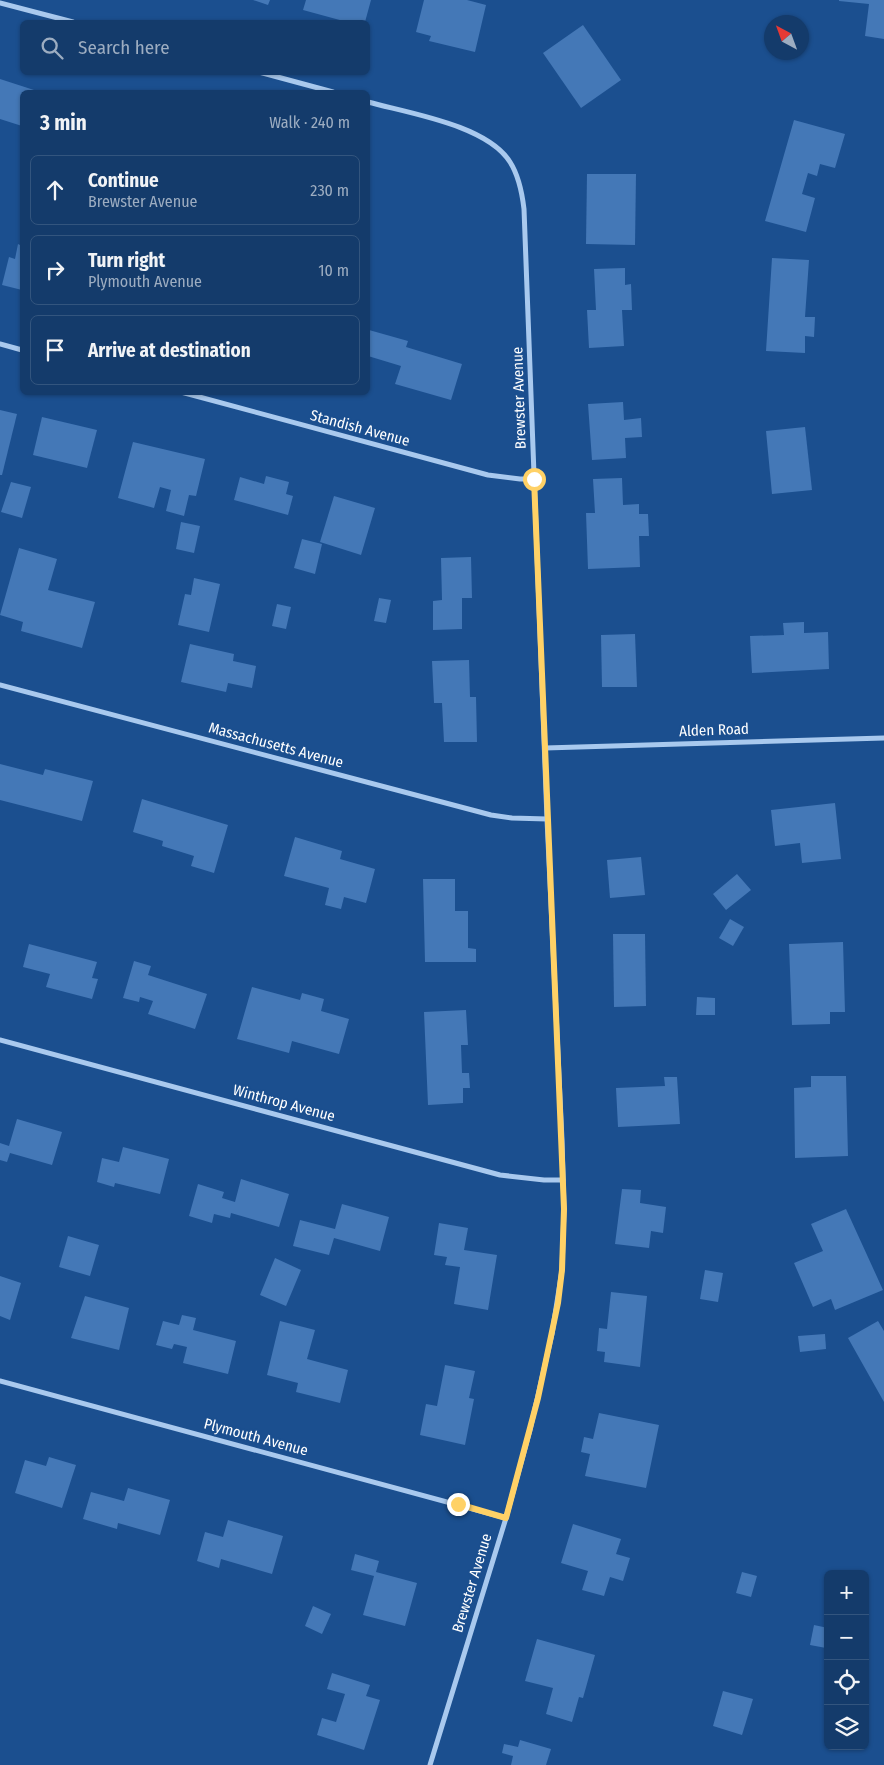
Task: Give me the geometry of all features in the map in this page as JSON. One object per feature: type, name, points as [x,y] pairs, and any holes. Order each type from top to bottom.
[{"type":"street","points":[[0,3],[10,3],[66,20]]},
{"type":"street","points":[[269,75],[326,90]]},
{"type":"street","name":"Brewster Avenue","points":[[370,103],[453,125],[485,139],[509,160],[517,175],[524,209],[563,1180],[562,1270],[558,1303],[538,1398],[506,1518],[430,1765]]},
{"type":"street","points":[[0,344],[20,349]]},
{"type":"street","name":"Standish Avenue","points":[[192,395],[488,475],[534,479]]},
{"type":"street","name":"Massachusetts Avenue","points":[[0,685],[491,815],[547,819]]},
{"type":"street","name":"Alden Road","points":[[545,748],[884,738]]},
{"type":"street","name":"Winthrop Avenue","points":[[0,1040],[500,1175],[544,1180],[563,1180]]},
{"type":"street","name":"Plymouth Avenue","points":[[0,1381],[506,1518]]},
{"type":"building","points":[[253,0],[270,0],[268,5]]},
{"type":"building","points":[[306,0],[371,0],[366,20],[340,20],[303,10]]},
{"type":"building","points":[[424,0],[467,0],[486,5],[475,52],[429,41],[431,36],[416,32]]},
{"type":"building","points":[[839,0],[884,0],[884,39],[865,36],[869,4]]},
{"type":"building","points":[[583,25],[621,80],[581,108],[543,53]]},
{"type":"building","points":[[0,79],[34,90],[20,90],[20,125],[0,119]]},
{"type":"building","points":[[794,120],[845,134],[835,168],[820,164],[817,176],[808,173],[802,194],[815,198],[806,232],[765,221]]},
{"type":"building","points":[[587,174],[636,174],[635,245],[586,244]]},
{"type":"building","points":[[18,244],[20,245],[20,290],[2,285],[9,257],[15,259]]},
{"type":"building","points":[[772,258],[809,260],[805,317],[815,317],[814,337],[805,336],[805,353],[766,351]]},
{"type":"building","points":[[625,268],[625,285],[631,284],[632,310],[622,310],[624,346],[589,348],[587,310],[596,310],[594,269]]},
{"type":"building","points":[[370,330],[408,341],[406,347],[462,364],[451,400],[395,384],[401,366],[370,357]]},
{"type":"building","points":[[623,402],[624,420],[641,418],[642,437],[625,438],[626,458],[592,460],[588,404]]},
{"type":"building","points":[[0,410],[17,414],[2,475],[0,475]]},
{"type":"building","points":[[42,417],[97,430],[87,468],[33,455]]},
{"type":"building","points":[[805,427],[812,490],[772,494],[766,431]]},
{"type":"building","points":[[133,442],[205,459],[196,496],[189,495],[184,516],[166,511],[171,490],[160,487],[154,508],[118,498]]},
{"type":"building","points":[[266,476],[289,482],[286,494],[293,496],[288,515],[234,500],[240,477],[264,484]]},
{"type":"building","points":[[622,478],[623,505],[639,504],[639,514],[648,514],[649,536],[639,536],[640,567],[588,569],[586,513],[595,513],[593,479]]},
{"type":"building","points":[[11,482],[31,487],[22,518],[1,512]]},
{"type":"building","points":[[334,496],[375,508],[361,555],[320,542]]},
{"type":"building","points":[[181,522],[200,526],[194,553],[176,549]]},
{"type":"building","points":[[302,539],[322,544],[315,574],[294,568]]},
{"type":"building","points":[[19,548],[57,559],[48,590],[95,602],[82,648],[21,631],[23,622],[0,615]]},
{"type":"building","points":[[471,557],[472,598],[462,598],[462,629],[433,630],[433,601],[442,600],[441,558]]},
{"type":"building","points":[[194,578],[220,584],[209,632],[178,625],[185,594],[191,595]]},
{"type":"building","points":[[379,598],[391,600],[386,623],[374,621]]},
{"type":"building","points":[[277,604],[291,607],[286,629],[272,626]]},
{"type":"building","points":[[804,622],[804,633],[828,632],[829,669],[752,673],[750,636],[784,635],[783,623]]},
{"type":"building","points":[[635,634],[637,687],[602,687],[601,635]]},
{"type":"building","points":[[190,644],[234,654],[233,661],[256,666],[252,688],[228,683],[226,692],[181,682]]},
{"type":"building","points":[[469,660],[470,697],[476,697],[477,742],[444,742],[442,703],[434,703],[432,661]]},
{"type":"building","points":[[0,764],[43,775],[45,769],[93,781],[82,821],[0,800]]},
{"type":"building","points":[[142,799],[228,825],[214,873],[191,866],[194,856],[162,846],[163,841],[133,832]]},
{"type":"building","points":[[835,803],[841,859],[802,863],[800,843],[775,846],[771,810]]},
{"type":"building","points":[[295,837],[342,851],[340,859],[375,869],[366,903],[344,897],[341,909],[325,905],[329,888],[284,876]]},
{"type":"building","points":[[641,857],[645,895],[610,898],[607,860]]},
{"type":"building","points":[[737,874],[751,890],[726,910],[713,894]]},
{"type":"building","points":[[423,879],[455,879],[455,911],[468,911],[468,948],[476,949],[476,962],[425,962]]},
{"type":"building","points":[[730,919],[744,927],[733,946],[719,938]]},
{"type":"building","points":[[613,934],[645,934],[646,1006],[614,1007]]},
{"type":"building","points":[[843,942],[845,1012],[830,1012],[830,1024],[792,1025],[789,944]]},
{"type":"building","points":[[29,944],[97,962],[92,978],[98,979],[92,999],[46,987],[50,974],[23,967]]},
{"type":"building","points":[[134,961],[151,966],[148,975],[207,994],[195,1029],[148,1014],[153,1001],[140,997],[139,1002],[123,998]]},
{"type":"building","points":[[252,987],[300,1000],[302,993],[324,999],[321,1011],[349,1019],[339,1054],[292,1041],[289,1053],[237,1039]]},
{"type":"building","points":[[697,997],[715,998],[715,1015],[696,1015]]},
{"type":"building","points":[[466,1010],[468,1045],[461,1045],[462,1073],[469,1073],[470,1088],[463,1088],[463,1103],[428,1105],[424,1012]]},
{"type":"building","points":[[811,1076],[846,1076],[848,1156],[795,1158],[794,1088],[811,1087]]},
{"type":"building","points":[[664,1077],[677,1077],[680,1124],[618,1127],[616,1088],[665,1086]]},
{"type":"building","points":[[17,1119],[62,1132],[52,1165],[10,1153],[7,1162],[0,1160],[0,1143],[9,1146]]},
{"type":"building","points":[[123,1147],[169,1159],[160,1194],[115,1183],[114,1187],[97,1182],[102,1158],[119,1162]]},
{"type":"building","points":[[241,1179],[289,1194],[279,1227],[231,1213],[230,1218],[214,1214],[212,1223],[189,1216],[198,1184],[224,1192],[222,1198],[235,1202]]},
{"type":"building","points":[[622,1189],[641,1190],[640,1203],[666,1207],[663,1233],[651,1231],[649,1248],[615,1244]]},
{"type":"building","points":[[342,1204],[389,1217],[380,1251],[334,1238],[329,1255],[293,1246],[300,1220],[335,1229]]},
{"type":"building","points":[[846,1209],[883,1290],[835,1310],[831,1299],[813,1307],[794,1263],[823,1251],[811,1224]]},
{"type":"building","points":[[439,1223],[468,1228],[464,1250],[497,1255],[488,1310],[454,1304],[460,1267],[445,1265],[447,1257],[434,1255]]},
{"type":"building","points":[[68,1236],[99,1245],[90,1276],[59,1267]]},
{"type":"building","points":[[275,1258],[301,1270],[286,1306],[260,1295]]},
{"type":"building","points":[[705,1270],[723,1273],[718,1302],[700,1299]]},
{"type":"building","points":[[0,1276],[21,1283],[10,1320],[0,1316]]},
{"type":"building","points":[[611,1292],[647,1296],[640,1367],[604,1362],[605,1352],[597,1351],[599,1328],[607,1329]]},
{"type":"building","points":[[85,1296],[129,1308],[119,1350],[71,1338]]},
{"type":"building","points":[[182,1315],[196,1318],[193,1330],[236,1341],[228,1374],[183,1363],[187,1347],[174,1344],[172,1349],[156,1345],[163,1321],[179,1325]]},
{"type":"building","points":[[280,1321],[315,1330],[307,1359],[348,1370],[340,1403],[296,1392],[298,1383],[267,1375]]},
{"type":"building","points":[[878,1321],[884,1331],[884,1402],[848,1338]]},
{"type":"building","points":[[825,1334],[826,1349],[800,1352],[798,1336]]},
{"type":"building","points":[[445,1365],[475,1371],[469,1398],[474,1399],[465,1445],[420,1435],[426,1404],[437,1406]]},
{"type":"building","points":[[599,1413],[659,1425],[646,1488],[585,1476],[590,1454],[581,1452],[584,1437],[593,1439]]},
{"type":"building","points":[[49,1457],[76,1465],[62,1508],[15,1493],[25,1460],[46,1466]]},
{"type":"building","points":[[128,1488],[170,1500],[160,1535],[118,1523],[117,1529],[83,1519],[91,1492],[124,1501]]},
{"type":"building","points":[[228,1520],[283,1536],[272,1574],[221,1559],[219,1568],[197,1561],[205,1532],[223,1537]]},
{"type":"building","points":[[573,1524],[621,1539],[616,1554],[630,1558],[623,1581],[610,1577],[604,1596],[582,1590],[588,1571],[561,1563]]},
{"type":"building","points":[[355,1554],[379,1561],[376,1572],[417,1583],[405,1626],[363,1615],[374,1576],[351,1570]]},
{"type":"building","points":[[742,1572],[757,1576],[751,1597],[736,1593]]},
{"type":"building","points":[[313,1606],[331,1614],[322,1634],[305,1626]]},
{"type":"building","points":[[814,1625],[824,1627],[824,1648],[810,1645]]},
{"type":"building","points":[[537,1639],[595,1655],[583,1698],[579,1697],[572,1722],[546,1714],[553,1688],[525,1681]]},
{"type":"building","points":[[332,1673],[370,1685],[366,1696],[380,1700],[364,1750],[317,1735],[322,1718],[336,1722],[345,1694],[327,1689]]},
{"type":"building","points":[[723,1691],[753,1699],[742,1735],[713,1726]]},
{"type":"building","points":[[520,1740],[551,1749],[546,1765],[511,1765],[513,1756],[502,1753],[504,1744],[518,1747]]},
{"type":"route","points":[[458,1504],[506,1518],[538,1398],[558,1303],[562,1270],[564,1209],[562,1140],[534,479]]}]
